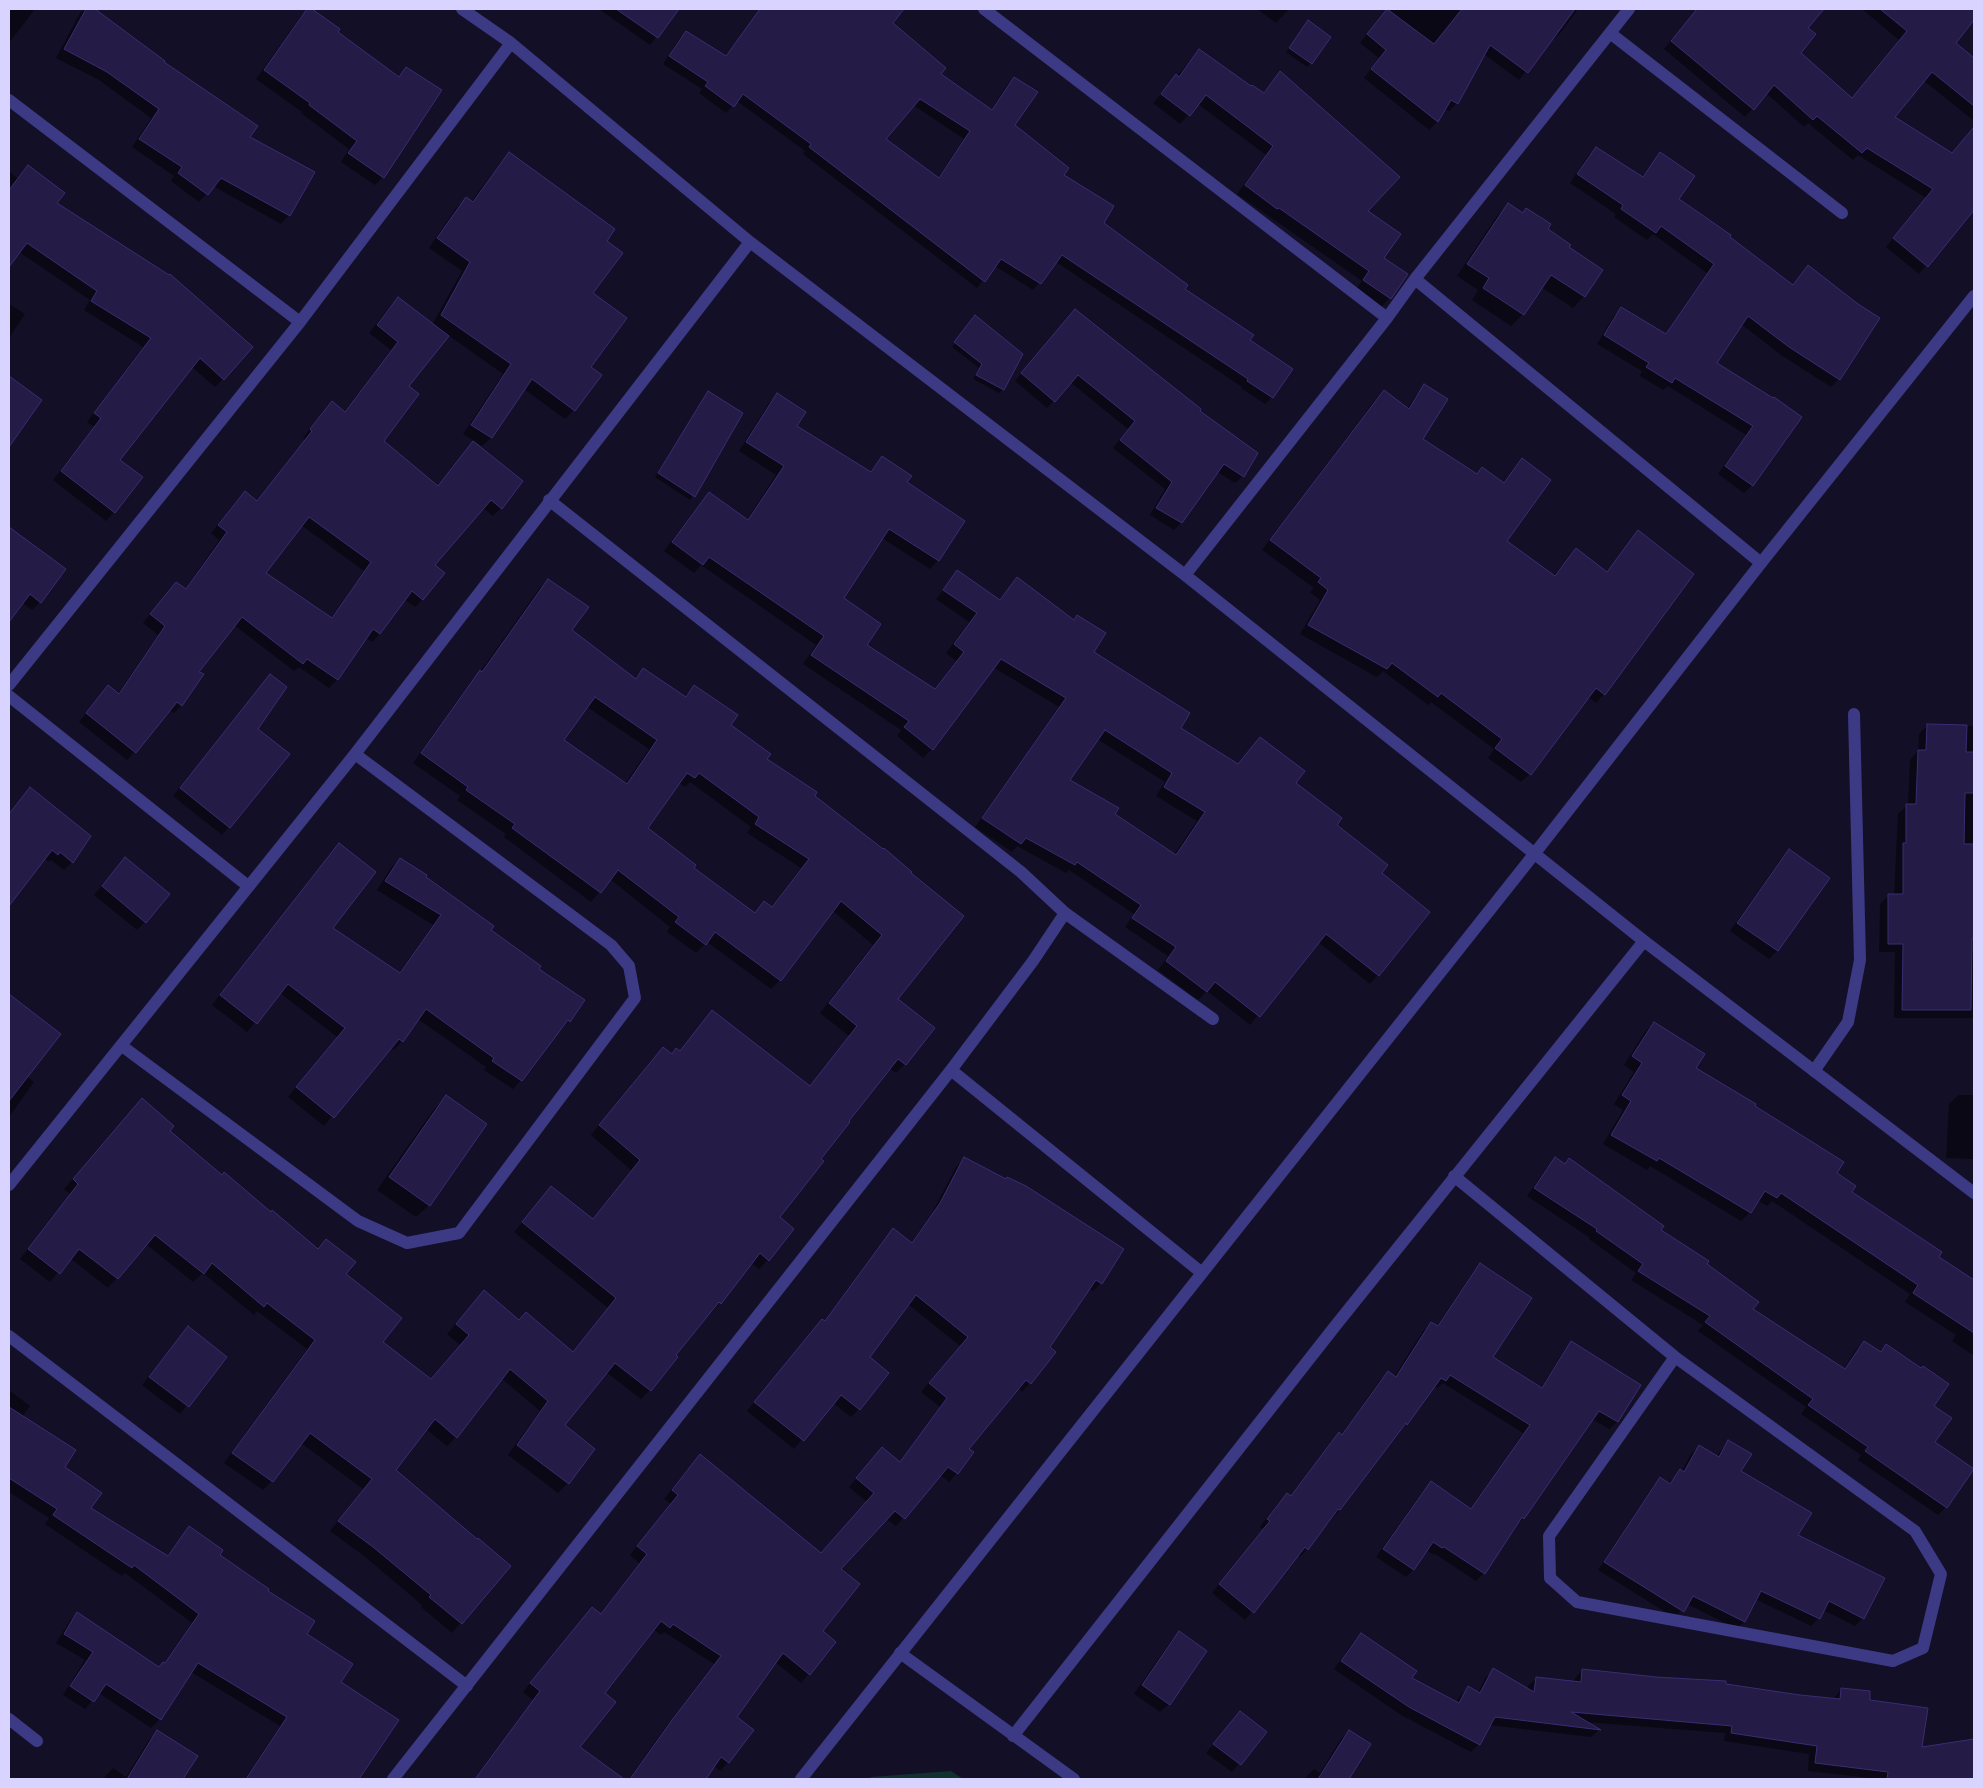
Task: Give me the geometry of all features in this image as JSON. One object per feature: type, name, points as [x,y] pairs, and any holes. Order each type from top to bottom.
[{"type":"street","points":[[462,9],[511,43],[750,242],[1185,575],[1644,941],[1974,1194]]},
{"type":"street","points":[[984,9],[1387,318]]},
{"type":"street","points":[[1185,575],[1387,318],[1415,279],[1629,9]]},
{"type":"street","points":[[1610,33],[1842,213]]},
{"type":"street","points":[[9,686],[300,322],[511,43]]},
{"type":"street","points":[[9,100],[300,322]]},
{"type":"street","points":[[9,1185],[355,754],[549,500],[750,242]]},
{"type":"street","points":[[1415,279],[1761,563]]},
{"type":"street","points":[[801,1779],[1974,296]]},
{"type":"street","points":[[549,500],[1021,872],[1065,913],[1213,1019]]},
{"type":"street","points":[[9,696],[248,886]]},
{"type":"street","points":[[1814,1071],[1848,1022],[1860,960],[1854,714]]},
{"type":"street","points":[[122,1046],[358,1221],[407,1243],[459,1233],[635,998],[630,966],[611,945],[355,754]]},
{"type":"street","points":[[393,1779],[950,1070],[1033,961],[1065,913]]},
{"type":"street","points":[[1013,1736],[1454,1176],[1644,941]]},
{"type":"street","points":[[950,1070],[1202,1273]]},
{"type":"street","points":[[1454,1176],[1675,1357],[1915,1531],[1941,1574],[1923,1648],[1892,1661],[1596,1606],[1577,1602],[1550,1578],[1549,1536],[1675,1357]]},
{"type":"street","points":[[9,1336],[467,1686]]},
{"type":"street","points":[[900,1653],[1074,1779]]},
{"type":"street","points":[[9,1719],[37,1741]]},
{"type":"green space","points":[[951,1771],[963,1779],[869,1779],[871,1777]]},
{"type":"building","points":[[86,9],[95,9],[164,62],[258,126],[250,137],[315,172],[290,216],[221,178],[208,195],[178,173],[182,167],[139,139],[159,109],[107,72],[64,49]]},
{"type":"building","points":[[307,9],[312,9],[340,29],[338,32],[399,77],[406,67],[442,90],[384,178],[348,153],[357,141],[309,105],[310,103],[264,70]]},
{"type":"building","points":[[616,9],[679,9],[658,38]]},
{"type":"building","points":[[760,9],[904,9],[893,23],[946,68],[941,74],[992,110],[1014,77],[1038,92],[1015,125],[1069,168],[1064,175],[1114,206],[1104,223],[1188,285],[1185,289],[1254,335],[1250,340],[1293,369],[1273,398],[1247,381],[1248,379],[1062,255],[1041,284],[1001,259],[985,282],[809,147],[811,144],[743,94],[734,107],[705,86],[708,82],[669,56],[686,31],[726,56]],"holes":[[[920,99],[970,131],[939,178],[886,139]]]},
{"type":"building","points":[[1387,9],[1434,44],[1462,9],[1575,9],[1528,73],[1490,45],[1458,104],[1451,100],[1438,122],[1371,69],[1386,50],[1367,34]]},
{"type":"building","points":[[1697,9],[1824,9],[1808,28],[1816,34],[1801,53],[1852,98],[1907,31],[1880,9],[1974,9],[1974,20],[1956,43],[1974,58],[1974,106],[1932,72],[1895,117],[1952,153],[1974,127],[1974,210],[1928,267],[1893,238],[1933,189],[1867,148],[1862,153],[1817,116],[1813,120],[1774,85],[1754,110],[1671,41]]},
{"type":"building","points":[[1308,20],[1331,37],[1312,64],[1289,48]]},
{"type":"building","points":[[1199,49],[1264,93],[1280,71],[1400,177],[1368,211],[1401,234],[1384,258],[1408,274],[1391,299],[1363,280],[1369,271],[1245,185],[1273,146],[1206,95],[1190,116],[1161,94],[1176,74],[1179,77]]},
{"type":"building","points":[[1596,147],[1643,177],[1660,152],[1695,176],[1679,199],[1731,235],[1730,237],[1793,285],[1808,265],[1858,304],[1880,318],[1840,380],[1789,347],[1748,316],[1717,363],[1774,397],[1802,417],[1753,486],[1725,466],[1753,426],[1675,378],[1672,383],[1646,367],[1649,363],[1604,335],[1621,307],[1666,334],[1714,264],[1661,226],[1656,233],[1621,209],[1623,205],[1577,174]]},
{"type":"building","points":[[509,152],[615,229],[607,241],[623,253],[593,293],[627,318],[591,367],[602,375],[575,411],[532,379],[492,438],[471,425],[511,364],[441,315],[470,262],[437,238],[466,197],[473,202]]},
{"type":"building","points":[[28,165],[65,193],[57,203],[170,274],[253,347],[224,380],[200,358],[120,460],[143,477],[115,513],[61,471],[101,418],[94,413],[151,338],[91,301],[97,291],[27,243],[9,267],[9,190]]},
{"type":"building","points":[[1508,203],[1523,213],[1526,208],[1551,224],[1548,229],[1571,245],[1569,247],[1603,270],[1585,297],[1551,275],[1524,315],[1483,288],[1489,278],[1467,264]]},
{"type":"building","points":[[398,297],[449,336],[409,386],[419,394],[384,441],[438,486],[473,441],[523,481],[502,509],[491,500],[435,565],[445,573],[423,600],[412,591],[380,634],[373,629],[338,680],[307,659],[303,664],[242,617],[199,672],[204,674],[182,706],[177,702],[136,753],[86,713],[108,685],[119,694],[165,626],[150,614],[176,582],[186,589],[227,532],[218,525],[245,491],[257,501],[312,431],[310,429],[332,401],[345,412],[398,342],[377,325]],"holes":[[[309,517],[371,562],[332,618],[266,573]]]},
{"type":"building","points":[[1075,309],[1201,409],[1200,411],[1258,453],[1244,477],[1224,464],[1182,523],[1156,508],[1172,482],[1120,440],[1135,421],[1078,375],[1055,402],[1021,373]]},
{"type":"building","points":[[975,315],[1023,354],[1004,390],[976,375],[982,364],[954,342]]},
{"type":"building","points":[[9,376],[42,400],[9,447]]},
{"type":"building","points":[[1424,384],[1448,399],[1423,439],[1477,474],[1482,467],[1504,483],[1522,458],[1551,480],[1507,541],[1555,576],[1576,548],[1607,572],[1638,530],[1694,574],[1605,695],[1596,688],[1531,775],[1495,748],[1502,739],[1441,693],[1438,697],[1392,663],[1387,669],[1308,625],[1328,590],[1318,582],[1321,578],[1270,540],[1384,390],[1409,409]]},
{"type":"building","points":[[708,391],[743,413],[695,497],[658,473]]},
{"type":"building","points":[[777,393],[806,412],[797,426],[871,472],[882,456],[912,476],[907,482],[965,521],[939,561],[889,529],[844,598],[881,624],[867,645],[935,689],[964,652],[954,644],[977,613],[943,590],[957,570],[1000,600],[1017,577],[1074,620],[1077,615],[1106,633],[1094,652],[1190,713],[1181,728],[1238,764],[1260,737],[1305,771],[1296,783],[1342,818],[1337,825],[1388,865],[1382,873],[1430,912],[1379,976],[1326,934],[1260,1017],[1215,982],[1207,992],[1166,961],[1176,947],[1132,918],[1141,905],[1077,862],[1075,865],[1026,838],[1021,844],[982,818],[1066,698],[1001,659],[933,750],[904,727],[909,721],[811,655],[824,636],[709,557],[703,565],[672,542],[709,492],[748,520],[784,466],[746,442]],"holes":[[[1105,730],[1172,773],[1164,787],[1205,812],[1176,855],[1115,814],[1119,808],[1070,780]]]},
{"type":"building","points":[[9,527],[66,569],[41,603],[30,594],[9,622]]},
{"type":"building","points":[[548,579],[589,607],[572,630],[636,679],[643,668],[686,697],[694,685],[738,715],[731,725],[771,754],[767,759],[817,792],[815,796],[884,848],[911,873],[964,916],[898,999],[935,1028],[906,1065],[898,1059],[821,1159],[824,1161],[780,1217],[794,1229],[769,1261],[760,1253],[721,1304],[719,1302],[676,1355],[678,1357],[651,1391],[615,1363],[565,1425],[595,1449],[569,1484],[517,1445],[548,1401],[510,1369],[457,1438],[435,1419],[396,1470],[511,1566],[462,1624],[429,1597],[431,1595],[338,1521],[372,1479],[310,1433],[273,1482],[232,1453],[315,1340],[267,1303],[264,1307],[212,1263],[204,1274],[155,1235],[118,1279],[79,1249],[60,1274],[28,1249],[78,1184],[73,1179],[142,1098],[174,1126],[170,1131],[222,1175],[224,1172],[318,1249],[326,1239],[356,1262],[346,1274],[402,1318],[383,1342],[431,1379],[469,1335],[456,1324],[484,1290],[519,1320],[526,1312],[573,1352],[616,1298],[522,1222],[551,1186],[593,1219],[640,1160],[599,1125],[663,1047],[672,1054],[676,1048],[680,1051],[712,1010],[810,1086],[857,1026],[829,1003],[882,935],[841,901],[781,981],[715,932],[706,945],[675,922],[679,917],[618,870],[601,893],[512,828],[515,824],[466,790],[468,787],[421,753],[480,670],[482,672]],"holes":[[[595,697],[657,740],[627,784],[564,740]],[[687,773],[695,778],[699,773],[759,817],[755,824],[809,859],[772,907],[764,901],[755,913],[694,868],[696,865],[648,828]]]},
{"type":"building","points":[[270,674],[287,687],[258,729],[290,754],[230,828],[180,788]]},
{"type":"building","points":[[1927,724],[1967,725],[1966,752],[1974,752],[1974,793],[1965,793],[1964,844],[1974,844],[1974,939],[1972,939],[1971,1010],[1902,1010],[1903,944],[1888,944],[1888,894],[1903,894],[1903,843],[1906,843],[1906,804],[1916,804],[1918,750],[1926,750]]},
{"type":"building","points":[[30,787],[91,836],[73,863],[60,852],[58,855],[52,850],[9,906],[9,814]]},
{"type":"building","points":[[339,843],[376,872],[333,928],[400,973],[441,915],[385,881],[400,858],[427,875],[426,877],[494,926],[491,930],[541,966],[539,969],[585,1000],[570,1022],[568,1020],[522,1081],[492,1061],[494,1058],[426,1009],[403,1042],[399,1039],[334,1118],[296,1087],[345,1028],[288,984],[257,1024],[220,995]]},
{"type":"building","points":[[1789,849],[1830,878],[1778,951],[1737,923]]},
{"type":"building","points":[[125,857],[170,894],[146,923],[102,886]]},
{"type":"building","points":[[9,994],[61,1034],[9,1101]]},
{"type":"building","points":[[1654,1022],[1705,1054],[1696,1068],[1756,1104],[1755,1106],[1844,1162],[1837,1173],[1856,1186],[1852,1192],[1942,1252],[1939,1257],[1974,1280],[1974,1333],[1913,1293],[1918,1285],[1781,1193],[1777,1198],[1765,1191],[1751,1213],[1659,1158],[1657,1161],[1611,1135],[1631,1101],[1622,1095],[1642,1063],[1632,1056]]},
{"type":"building","points":[[446,1095],[487,1124],[430,1206],[389,1177]]},
{"type":"building","points":[[964,1157],[1006,1179],[1007,1177],[1026,1186],[1124,1249],[1102,1284],[1096,1280],[1050,1347],[1056,1352],[1031,1384],[1026,1380],[969,1449],[974,1452],[958,1474],[948,1467],[905,1519],[895,1511],[841,1569],[860,1584],[823,1631],[836,1642],[810,1675],[783,1653],[737,1717],[754,1730],[729,1763],[721,1757],[706,1779],[630,1779],[721,1656],[673,1624],[670,1628],[661,1621],[605,1693],[616,1702],[580,1747],[624,1779],[475,1779],[540,1691],[530,1683],[592,1607],[601,1614],[647,1554],[637,1546],[678,1495],[672,1490],[700,1454],[821,1553],[874,1493],[856,1478],[882,1447],[900,1462],[947,1398],[929,1383],[968,1337],[916,1295],[870,1357],[889,1373],[860,1410],[841,1395],[804,1441],[754,1402],[822,1319],[825,1321],[893,1228],[912,1243],[940,1203]]},
{"type":"building","points":[[1555,1157],[1565,1164],[1569,1158],[1664,1226],[1661,1230],[1709,1261],[1707,1264],[1759,1302],[1753,1309],[1845,1369],[1864,1341],[1881,1352],[1886,1344],[1921,1368],[1923,1366],[1949,1384],[1934,1406],[1952,1418],[1935,1442],[1974,1469],[1947,1508],[1865,1451],[1868,1447],[1808,1405],[1813,1399],[1705,1322],[1710,1316],[1638,1271],[1643,1264],[1596,1231],[1597,1229],[1534,1188]]},
{"type":"building","points":[[1480,1263],[1532,1298],[1493,1357],[1542,1388],[1571,1341],[1641,1385],[1618,1422],[1599,1411],[1524,1519],[1522,1517],[1485,1574],[1444,1547],[1442,1548],[1433,1542],[1414,1570],[1383,1549],[1431,1481],[1471,1509],[1530,1425],[1450,1375],[1446,1381],[1441,1378],[1407,1425],[1406,1423],[1340,1510],[1338,1509],[1308,1550],[1305,1547],[1254,1613],[1219,1584],[1270,1521],[1267,1519],[1287,1493],[1291,1496],[1339,1432],[1342,1435],[1388,1371],[1396,1377],[1431,1322],[1438,1326]]},
{"type":"building","points":[[188,1326],[227,1357],[189,1407],[149,1377]]},
{"type":"building","points":[[9,1407],[76,1450],[65,1467],[102,1493],[91,1508],[168,1556],[189,1526],[223,1550],[220,1555],[269,1589],[268,1591],[315,1621],[307,1634],[353,1664],[341,1682],[399,1720],[359,1779],[246,1779],[287,1717],[198,1663],[161,1720],[106,1684],[94,1702],[70,1686],[93,1652],[64,1634],[77,1612],[159,1667],[163,1662],[165,1663],[199,1614],[134,1565],[132,1568],[53,1515],[57,1509],[9,1478]]},
{"type":"building","points":[[1728,1440],[1752,1454],[1741,1471],[1812,1513],[1798,1535],[1885,1578],[1864,1619],[1829,1601],[1820,1619],[1761,1591],[1745,1622],[1693,1596],[1684,1612],[1604,1562],[1660,1477],[1670,1484],[1680,1469],[1684,1472],[1699,1445],[1719,1457]]},
{"type":"building","points":[[1179,1631],[1207,1651],[1170,1705],[1142,1685]]},
{"type":"building","points":[[1361,1633],[1417,1671],[1412,1678],[1459,1703],[1468,1686],[1480,1693],[1493,1668],[1534,1692],[1536,1677],[1581,1682],[1582,1669],[1656,1677],[1726,1681],[1726,1684],[1840,1699],[1841,1688],[1870,1691],[1870,1700],[1928,1708],[1922,1747],[1974,1739],[1974,1779],[1887,1779],[1888,1772],[1815,1763],[1817,1746],[1731,1733],[1732,1726],[1571,1712],[1601,1730],[1495,1717],[1480,1745],[1409,1707],[1341,1661]]},
{"type":"building","points":[[1240,1711],[1267,1732],[1241,1765],[1213,1744]]},
{"type":"building","points":[[157,1730],[198,1756],[183,1779],[127,1779]]},
{"type":"building","points":[[1349,1730],[1371,1744],[1349,1779],[1318,1779]]}]
